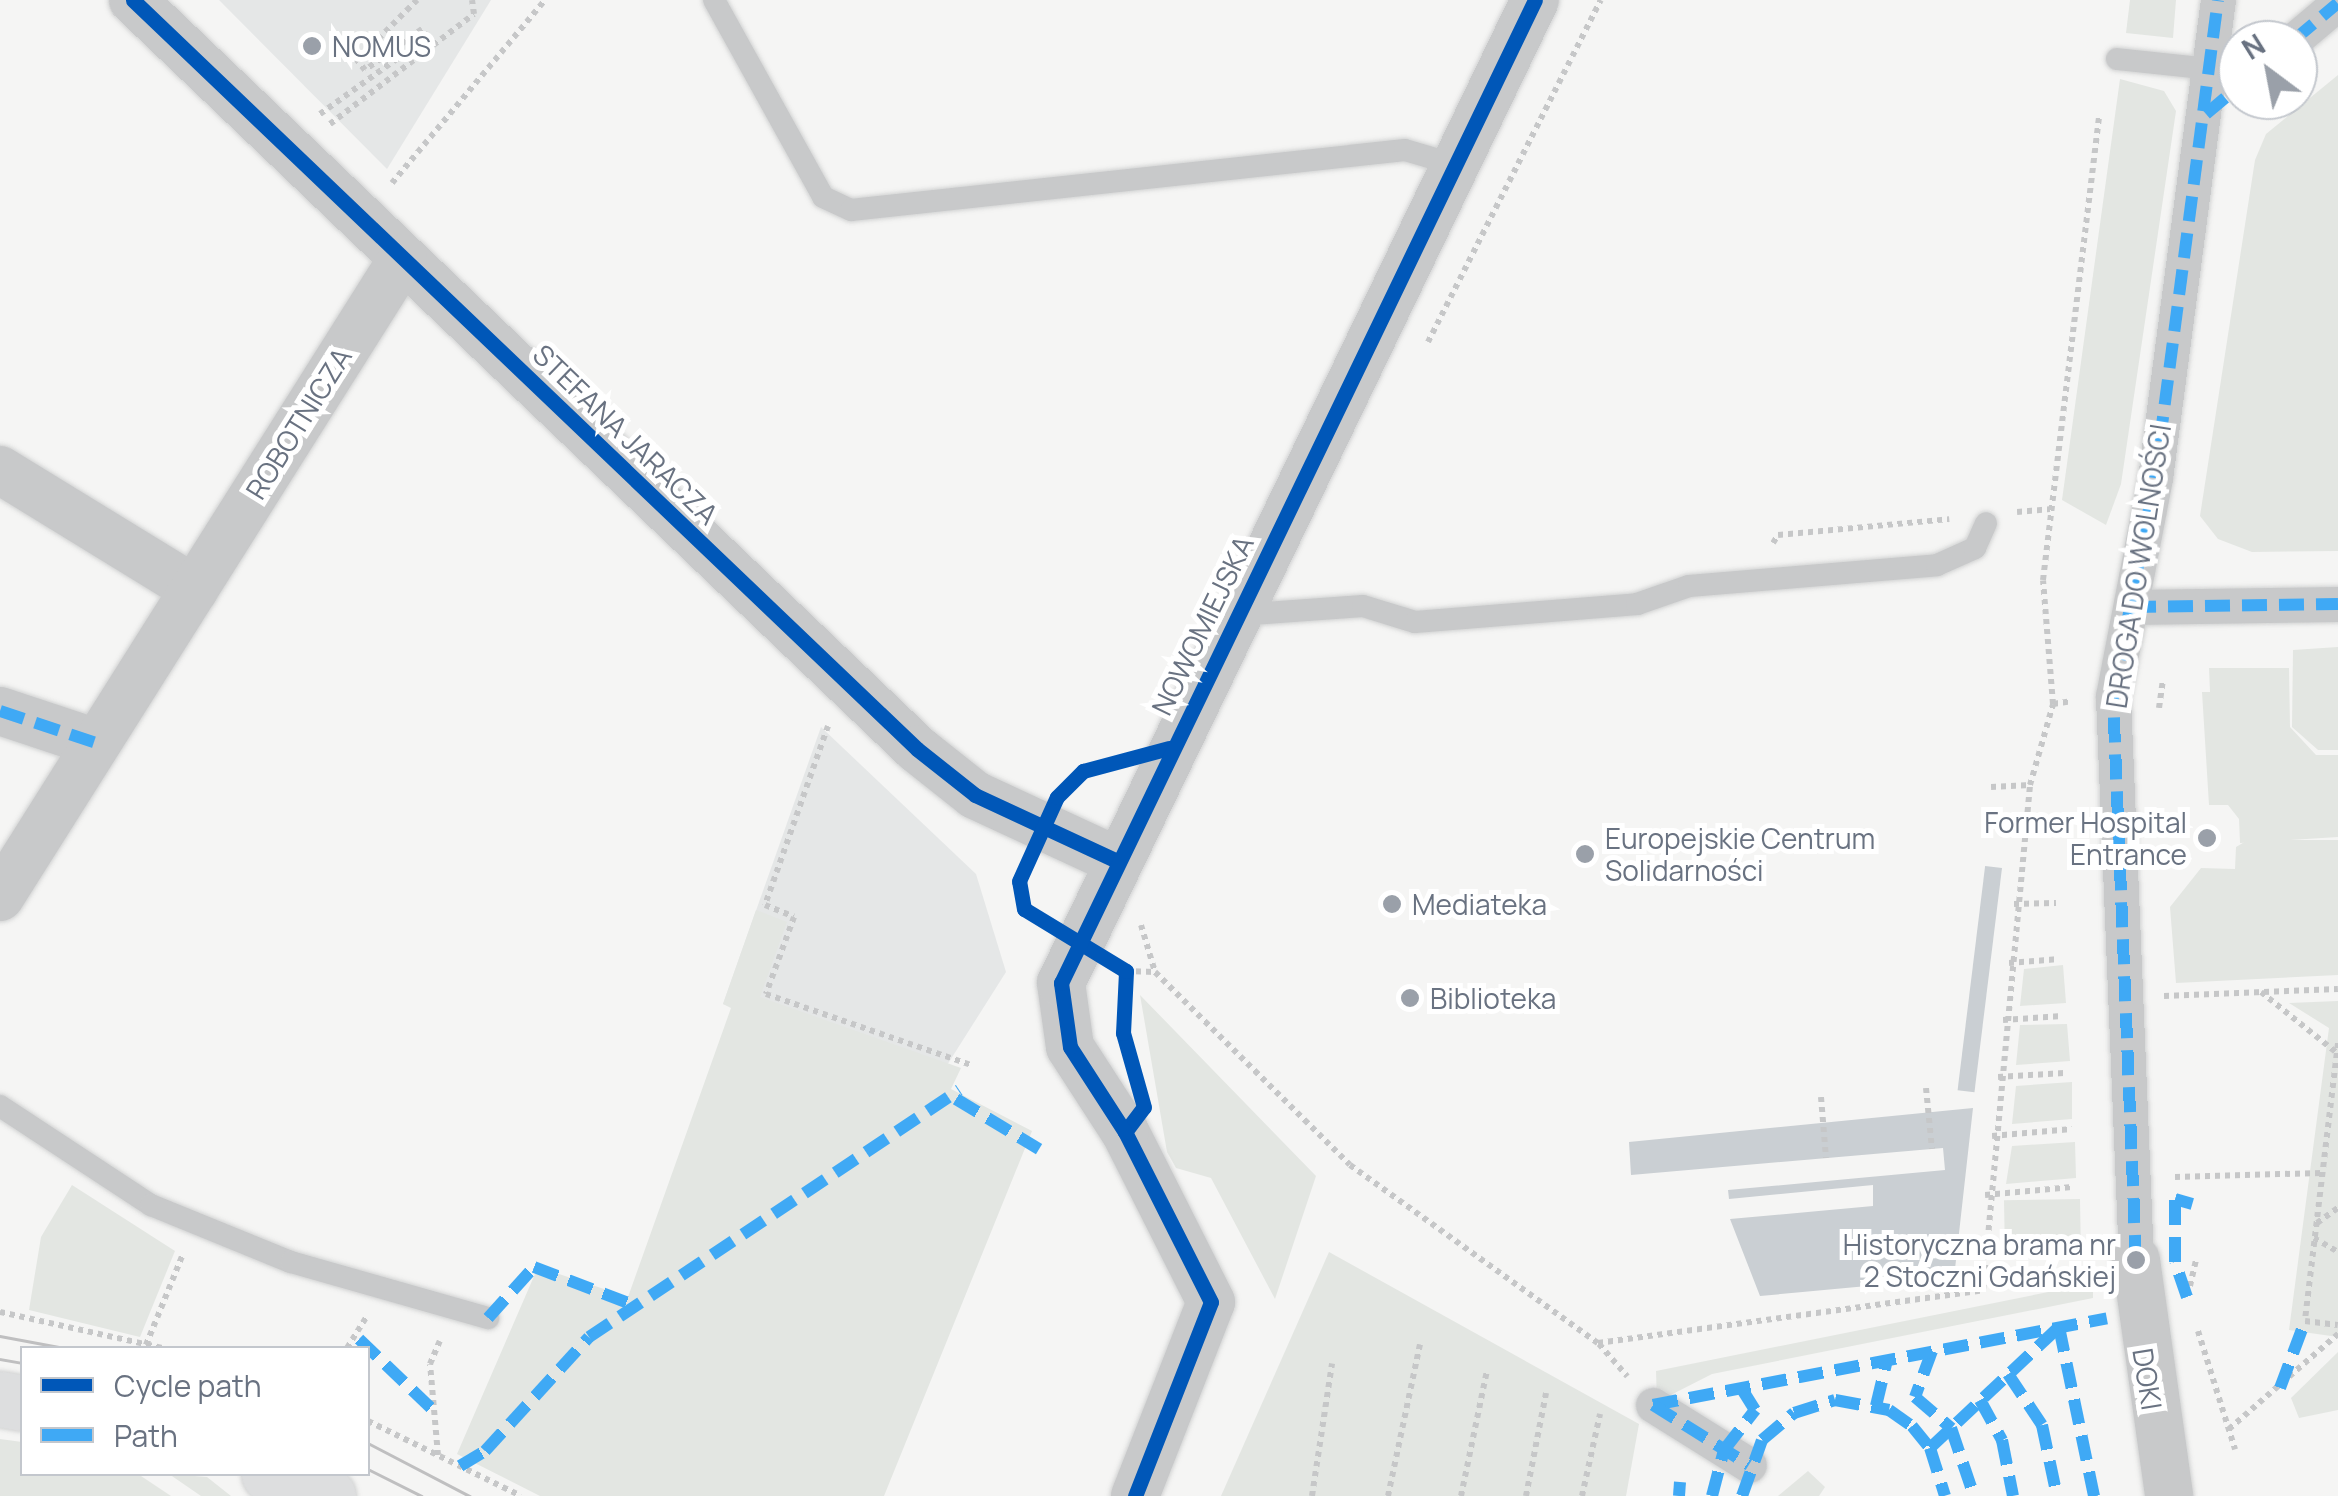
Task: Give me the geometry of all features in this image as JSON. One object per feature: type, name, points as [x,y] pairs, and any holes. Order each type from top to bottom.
[{"type":"main road","points":[[275,1476],[328,1496]]},
{"type":"street","name":"STEFANA JARACZA","points":[[133,0],[916,749],[975,795],[1114,860]]},
{"type":"street","name":"NOWOMIEJSKA","points":[[1135,1496],[1210,1302],[1125,1132],[1070,1047],[1061,983],[1114,860],[1535,0]]},
{"type":"street","points":[[2318,20],[2338,3]]},
{"type":"street","name":"DROGA DO WOLNOŚCI","points":[[2136,1260],[2122,997],[2114,696],[2206,114],[2218,90]]},
{"type":"street","name":"ROBOTNICZA","points":[[0,897],[402,258]]},
{"type":"street","points":[[0,470],[194,589]]},
{"type":"street","points":[[2131,607],[2338,604]]},
{"type":"street","points":[[0,711],[96,743]]},
{"type":"street","name":"DOKI","points":[[2136,1260],[2169,1496]]},
{"type":"street","points":[[1653,1405],[1748,1465]]},
{"type":"lane","points":[[714,0],[822,197],[851,210],[1405,150],[1456,166]]},
{"type":"lane","points":[[2117,58],[2218,77]]},
{"type":"lane","points":[[1235,616],[1363,606],[1415,622],[1637,604],[1689,586],[1937,565],[1975,548],[1979,520]]},
{"type":"lane","points":[[0,1106],[150,1205],[292,1262],[488,1318]]},
{"type":"path","points":[[310,120],[427,37],[422,29],[365,70],[358,60],[416,0]]},
{"type":"path","points":[[321,131],[474,14],[472,0]]},
{"type":"path","points":[[381,196],[545,0]]},
{"type":"path","points":[[1126,971],[1155,972],[1350,1164],[1598,1343],[1983,1290],[1985,1195],[2014,904],[2030,785],[2053,704],[2044,580],[2099,115]]},
{"type":"path","points":[[2011,513],[2050,509]]},
{"type":"path","points":[[1752,580],[1778,534],[1979,520]]},
{"type":"path","points":[[2159,727],[2173,608]]},
{"type":"path","points":[[2053,704],[2114,696]]},
{"type":"path","points":[[830,712],[766,905],[794,917],[766,994],[971,1065]]},
{"type":"path","points":[[1991,788],[2030,785]]},
{"type":"path","points":[[2014,904],[2056,902]]},
{"type":"path","points":[[2008,963],[2059,959]]},
{"type":"path","points":[[2163,977],[2165,1014]]},
{"type":"path","points":[[2122,997],[2338,989]]},
{"type":"path","points":[[2261,992],[2337,1053]]},
{"type":"path","points":[[2003,1020],[2062,1016]]},
{"type":"path","points":[[2338,1043],[2305,1321],[2338,1325]]},
{"type":"path","points":[[1998,1077],[2064,1073]]},
{"type":"path","points":[[1926,1088],[1932,1150]]},
{"type":"path","points":[[1821,1098],[1826,1158]]},
{"type":"path","points":[[1992,1136],[2072,1129]]},
{"type":"path","points":[[2173,1159],[2174,1177],[2322,1173]]},
{"type":"path","points":[[1985,1195],[2072,1188]]},
{"type":"path","points":[[2316,1223],[2338,1208]]},
{"type":"path","points":[[146,1345],[196,1223]]},
{"type":"path","points":[[2314,1238],[2338,1252]]},
{"type":"path","points":[[438,1455],[430,1364],[453,1307]]},
{"type":"path","points":[[0,1312],[151,1346]]},
{"type":"path","points":[[2193,1316],[2235,1449]]},
{"type":"path","points":[[2230,1428],[2338,1334]]},
{"type":"path","points":[[350,1346],[360,1339]]},
{"type":"path","points":[[1388,1496],[1420,1344]]},
{"type":"path","points":[[1312,1496],[1332,1363]]},
{"type":"path","points":[[1460,1496],[1487,1370]]},
{"type":"path","points":[[1526,1496],[1546,1393]]},
{"type":"path","points":[[1582,1496],[1600,1414]]},
{"type":"path","points":[[370,1423],[521,1496]]},
{"type":"shaded area","points":[[219,0],[491,0],[387,169]]},
{"type":"shaded area","points":[[2130,0],[2176,0],[2173,38],[2126,33]]},
{"type":"shaded area","points":[[2338,75],[2338,551],[2252,552],[2218,539],[2200,516],[2255,160],[2266,134],[2283,120],[2318,120],[2318,91]]},
{"type":"shaded area","points":[[2120,79],[2164,91],[2176,111],[2121,484],[2106,525],[2062,500]]},
{"type":"shaded area","points":[[2338,647],[2338,750],[2318,750],[2292,727],[2293,650]]},
{"type":"shaded area","points":[[2209,668],[2289,668],[2290,727],[2316,755],[2338,755],[2338,837],[2240,843],[2239,819],[2228,805],[2209,805],[2202,692],[2210,692]]},
{"type":"shaded area","points":[[821,727],[976,874],[1006,972],[937,1081],[723,1004]]},
{"type":"shaded area","points":[[2248,840],[2338,840],[2338,975],[2176,983],[2170,907],[2201,868],[2235,869],[2236,847]]},
{"type":"shaded area","points":[[1985,866],[2002,868],[1974,1092],[1958,1090]]},
{"type":"shaded area","points":[[756,910],[787,922],[760,997],[961,1068],[951,1089],[1032,1131],[884,1496],[540,1496],[457,1454],[538,1267],[628,1297],[731,1008],[723,1004]]},
{"type":"shaded area","points":[[2063,965],[2066,1003],[2020,1006],[2024,969]]},
{"type":"shaded area","points":[[1140,995],[1316,1176],[1275,1299],[1211,1178],[1176,1168],[1167,1152]]},
{"type":"shaded area","points":[[2338,1001],[2338,1337],[2289,1330],[2329,1028],[2289,1003]]},
{"type":"shaded area","points":[[2067,1024],[2070,1061],[2016,1065],[2020,1025]]},
{"type":"shaded area","points":[[2072,1082],[2072,1119],[2012,1124],[2016,1086]]},
{"type":"shaded area","points":[[1973,1108],[1954,1278],[1760,1296],[1730,1219],[1873,1206],[1873,1185],[1729,1199],[1728,1190],[1945,1170],[1943,1148],[1631,1175],[1629,1142]]},
{"type":"shaded area","points":[[2075,1142],[2076,1178],[2006,1184],[2012,1146]]},
{"type":"shaded area","points":[[72,1185],[175,1251],[140,1337],[29,1310],[41,1237]]},
{"type":"shaded area","points":[[2080,1199],[2081,1240],[2005,1241],[2004,1200]]},
{"type":"shaded area","points":[[1329,1252],[1639,1424],[1626,1496],[1221,1496]]},
{"type":"shaded area","points":[[2093,1283],[2093,1298],[1712,1374],[1657,1402],[1656,1371]]},
{"type":"shaded area","points":[[2338,1352],[2338,1410],[2299,1418],[2291,1398]]},
{"type":"shaded area","points":[[0,1439],[20,1442],[20,1476],[141,1476],[171,1496],[0,1496]]},
{"type":"shaded area","points":[[1808,1471],[1825,1487],[1819,1496],[1778,1496]]},
{"type":"shaded area","points":[[172,1476],[207,1477],[231,1496],[201,1496]]},
{"type":"tram line","points":[[0,1336],[53,1346]]},
{"type":"tram line","points":[[0,1359],[20,1363]]},
{"type":"tram line","points":[[370,1444],[470,1496]]},
{"type":"tram line","points":[[370,1470],[422,1496]]},
{"type":"marked path","points":[[2136,1260],[2113,696],[2155,478],[2218,0]]},
{"type":"marked path","points":[[2318,20],[2338,3]]},
{"type":"marked path","points":[[2206,114],[2218,104]]},
{"type":"marked path","points":[[2131,607],[2338,604]]},
{"type":"marked path","points":[[0,711],[96,743]]},
{"type":"marked path","points":[[460,1466],[485,1451],[589,1337],[959,1090]]},
{"type":"marked path","points":[[956,1099],[1039,1149]]},
{"type":"marked path","points":[[2187,1297],[2175,1262],[2175,1199],[2192,1204]]},
{"type":"marked path","points":[[488,1318],[534,1267],[636,1306]]},
{"type":"marked path","points":[[1653,1405],[2107,1318]]},
{"type":"marked path","points":[[2280,1388],[2305,1321]]},
{"type":"marked path","points":[[2059,1327],[2094,1496]]},
{"type":"marked path","points":[[1930,1448],[2059,1327]]},
{"type":"marked path","points":[[359,1339],[366,1346]]},
{"type":"marked path","points":[[370,1350],[434,1411]]},
{"type":"marked path","points":[[1932,1351],[1915,1397],[1951,1428],[1974,1496]]},
{"type":"marked path","points":[[1876,1406],[1887,1360]]},
{"type":"marked path","points":[[2008,1374],[2042,1425],[2057,1496]]},
{"type":"marked path","points":[[1712,1496],[1724,1450],[1755,1410],[1741,1388]]},
{"type":"marked path","points":[[1742,1496],[1762,1440],[1794,1413],[1835,1400],[1889,1410],[1912,1426],[1930,1448],[1945,1496]]},
{"type":"marked path","points":[[1980,1400],[2002,1440],[2013,1496]]},
{"type":"marked path","points":[[1653,1405],[1749,1465]]},
{"type":"marked path","points":[[1679,1496],[1680,1482]]},
{"type":"cycle path","points":[[133,0],[917,749],[975,795],[1115,860]]},
{"type":"cycle path","points":[[1135,1496],[1211,1302],[1125,1132],[1070,1047],[1061,983],[1535,0]]},
{"type":"cycle path","points":[[1125,1132],[1144,1107],[1123,1033],[1126,971],[1024,909],[1019,881],[1057,797],[1083,771],[1169,748]]},
{"type":"place","name":"NOMUS","points":[[312,46]]},
{"type":"place","name":"Former Hospital Entrance","points":[[2207,838]]},
{"type":"place","name":"Europejskie Centrum Solidarności","points":[[1585,854]]},
{"type":"place","name":"Mediateka","points":[[1392,904]]},
{"type":"place","name":"Biblioteka","points":[[1410,998]]},
{"type":"place","name":"Historyczna brama nr 2 Stoczni Gdańskiej","points":[[2136,1260]]}]
